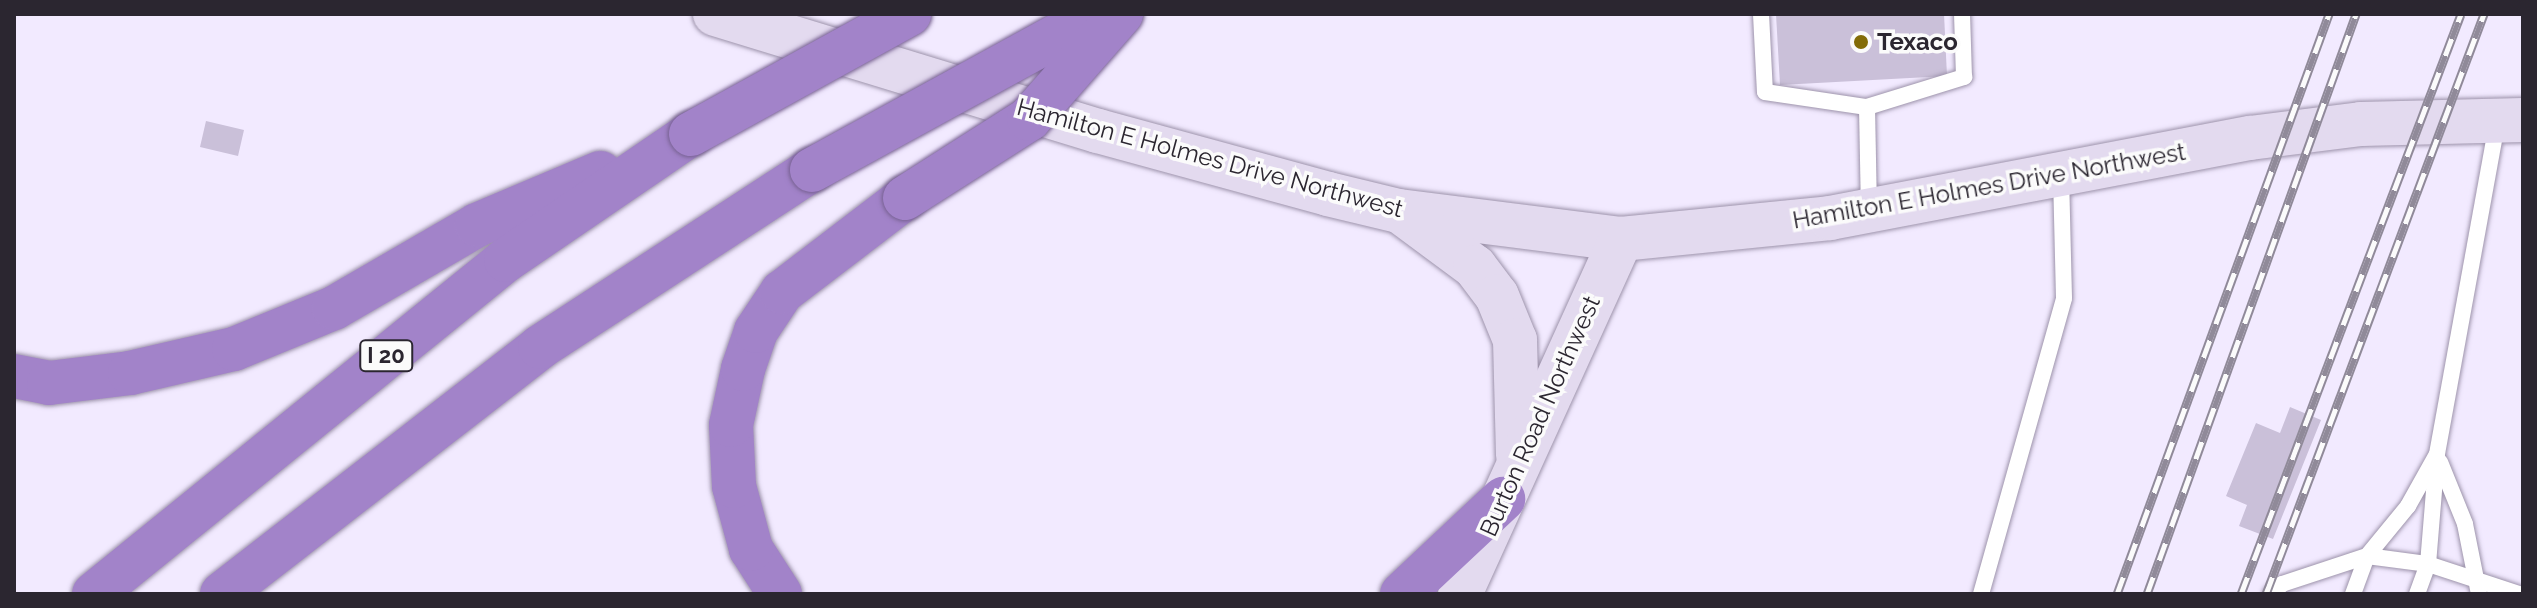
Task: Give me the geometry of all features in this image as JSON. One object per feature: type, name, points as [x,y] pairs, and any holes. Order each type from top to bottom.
[{"type":"highway","name":"I 20","points":[[94,594],[506,260],[691,134],[909,14]]},
{"type":"highway","points":[[222,594],[540,347],[812,170],[1097,14]]},
{"type":"highway","points":[[780,594],[751,549],[734,486],[731,425],[743,369],[756,331],[782,292],[905,198],[1029,119],[1121,14]]},
{"type":"highway","points":[[14,376],[49,383],[130,373],[234,349],[334,308],[477,225],[691,134]]},
{"type":"highway","points":[[1402,594],[1510,483]]},
{"type":"main road","name":"Hamilton E Holmes Drive Northwest","points":[[715,14],[1098,131],[1399,211],[1621,239],[1869,211],[2061,174],[2361,124],[2511,120]]},
{"type":"main road","points":[[1399,211],[1475,267],[1497,296],[1515,340],[1510,483]]},
{"type":"main road","name":"Burton Road Northwest","points":[[1460,594],[1621,239]]},
{"type":"lane","points":[[1761,14],[1765,92],[1867,107],[1964,77],[1962,14]]},
{"type":"lane","points":[[1867,107],[1869,211]]},
{"type":"lane","points":[[2417,594],[2428,564],[2437,454],[2511,120]]},
{"type":"lane","points":[[1981,594],[2064,298],[2061,174]]},
{"type":"lane","points":[[2353,594],[2367,556],[2408,506],[2437,454]]},
{"type":"lane","points":[[2437,454],[2465,524],[2479,587]]},
{"type":"lane","points":[[2271,594],[2282,584],[2367,556],[2428,564],[2479,587],[2519,594]]},
{"type":"building","name":"Texaco","points":[[1776,14],[1944,14],[1947,76],[1780,85]]},
{"type":"building","points":[[206,121],[244,130],[238,156],[200,147]]},
{"type":"building","points":[[2290,407],[2321,420],[2273,539],[2239,526],[2247,505],[2226,496],[2256,423],[2280,433]]},
{"type":"railway","points":[[2117,594],[2329,14]]},
{"type":"railway","points":[[2147,594],[2356,14]]},
{"type":"railway","points":[[2241,594],[2461,14]]},
{"type":"railway","points":[[2266,594],[2484,14]]},
{"type":"place","name":"Texaco","points":[[1861,42]]}]
